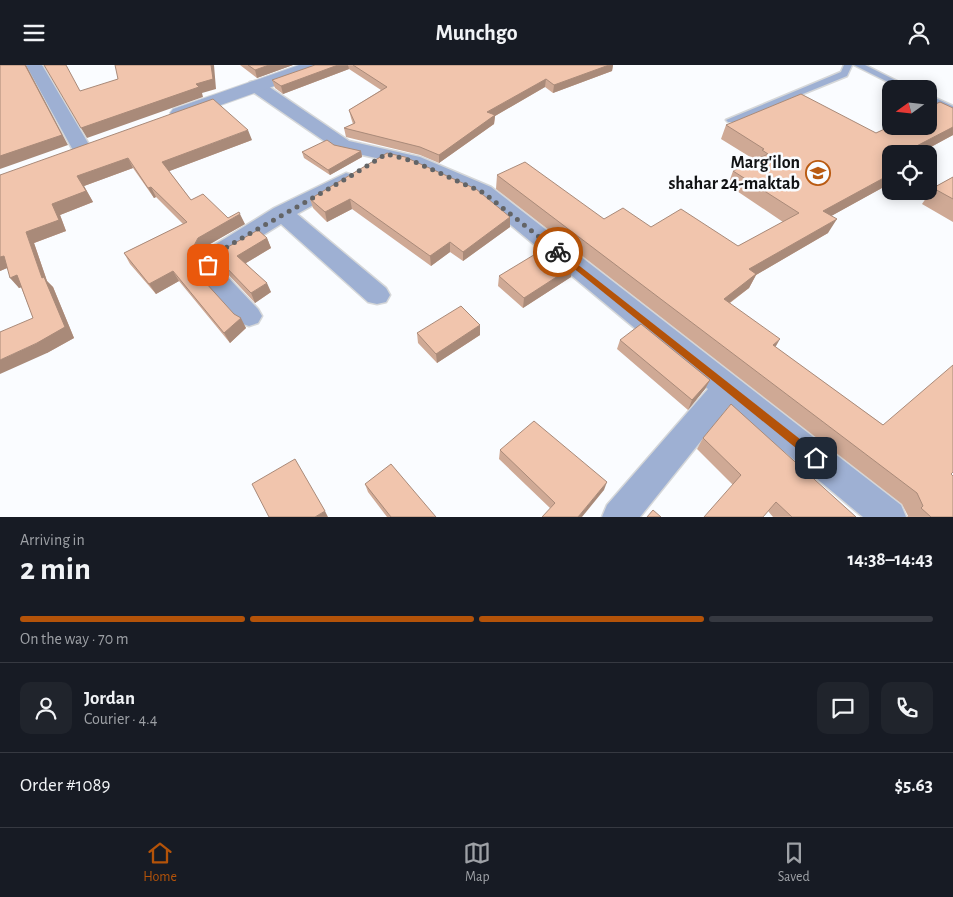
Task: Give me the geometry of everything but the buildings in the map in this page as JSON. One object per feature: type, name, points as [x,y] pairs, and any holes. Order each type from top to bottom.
[{"type":"street","points":[[34,65],[81,148]]},
{"type":"street","points":[[164,119],[316,65]]},
{"type":"street","points":[[256,87],[343,145],[413,161],[484,193],[889,517]]},
{"type":"street","points":[[249,316],[212,275],[208,261],[212,256],[282,213],[352,176],[386,154]]},
{"type":"street","points":[[282,213],[377,295]]},
{"type":"street","points":[[619,517],[727,387]]},
{"type":"lane","points":[[731,120],[844,73],[848,65]]},
{"type":"lane","points":[[858,65],[890,80]]},
{"type":"lane","points":[[938,102],[953,109]]},
{"type":"way so far","points":[[208,265],[208,261],[212,256],[282,213],[352,176],[386,154],[413,161],[484,193],[558,252]]},
{"type":"place","name":"Marg'ilon shahar 24-maktab","points":[[818,173]]},
{"type":"route","points":[[558,252],[816,458]]}]
